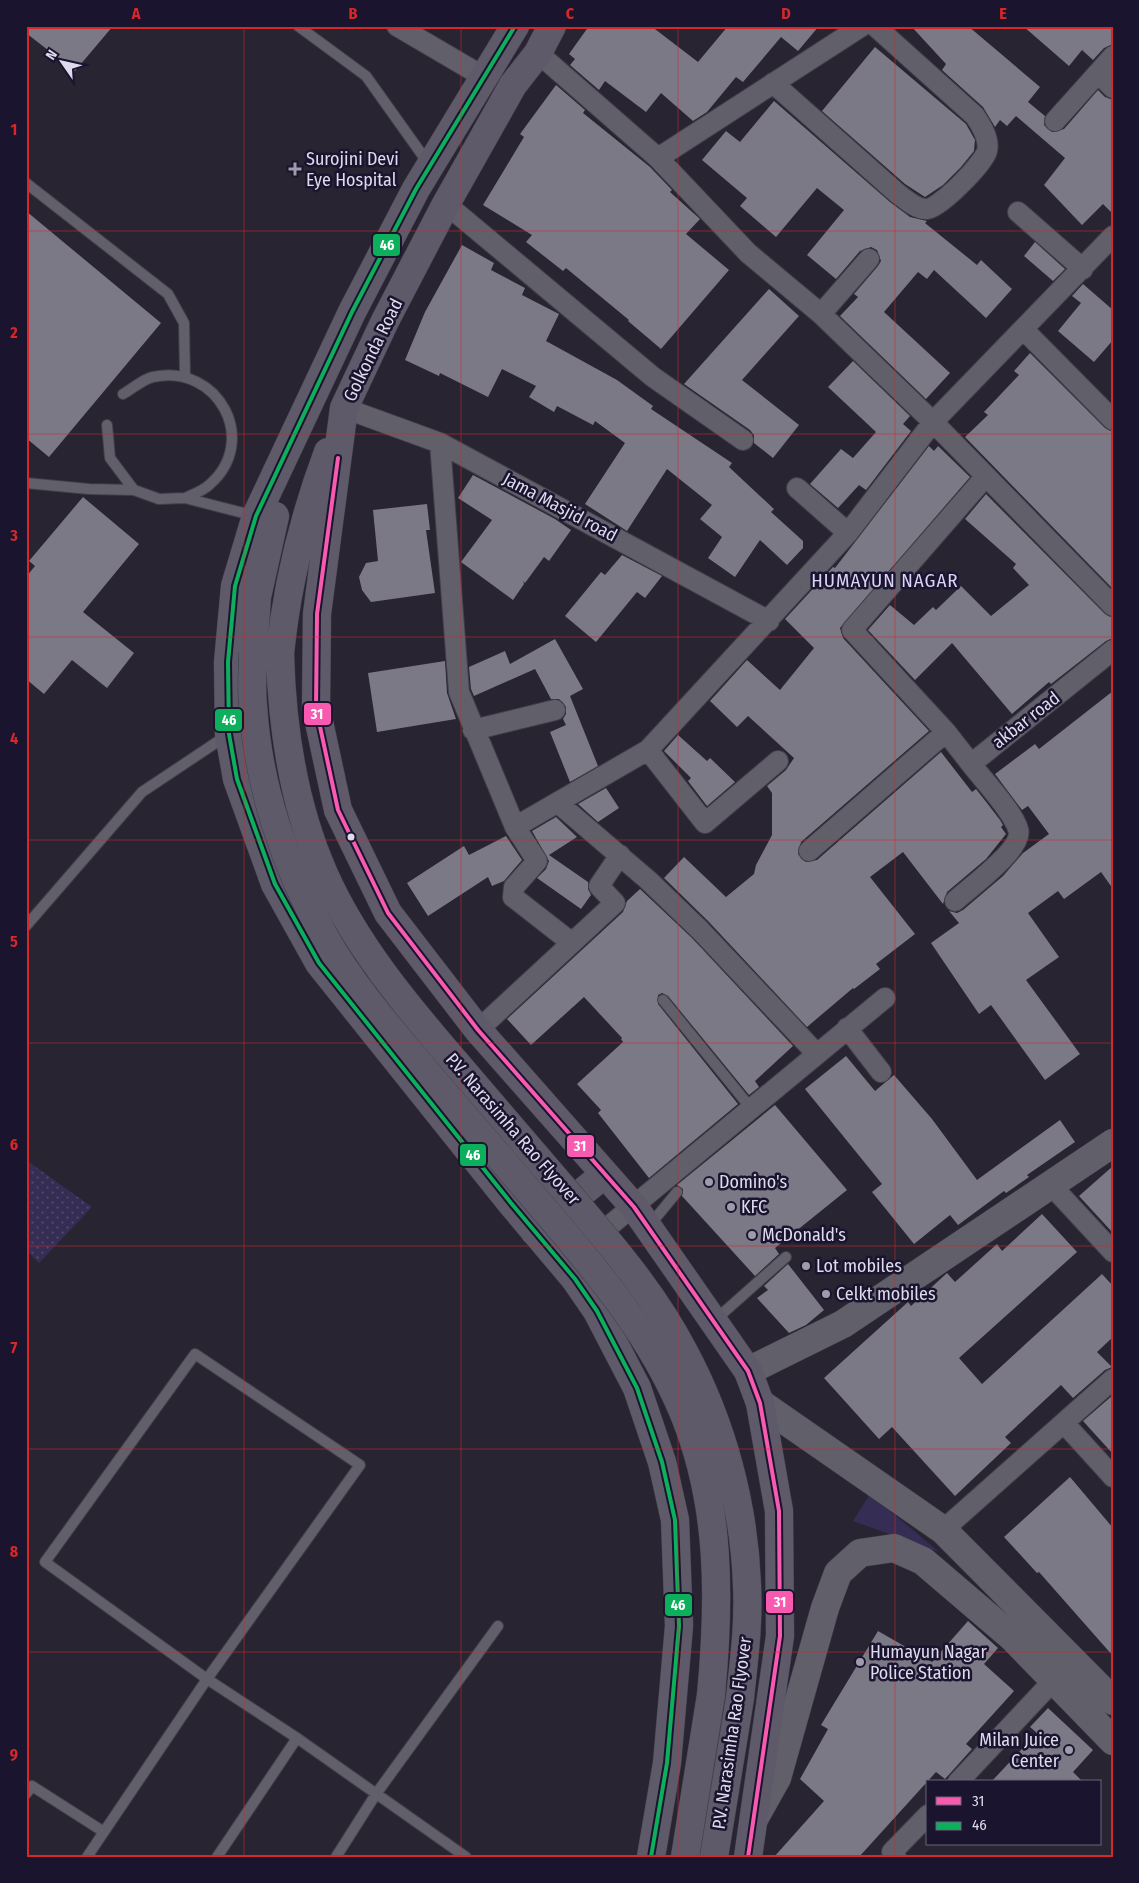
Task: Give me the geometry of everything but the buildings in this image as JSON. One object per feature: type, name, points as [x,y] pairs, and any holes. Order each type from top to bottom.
[{"type":"highway","name":"Golkonda Road","points":[[515,26],[429,164],[352,312],[256,516],[235,586],[228,662],[229,734],[237,779],[275,884],[319,963],[562,1264],[597,1311],[636,1388],[662,1462],[675,1520],[679,1626],[667,1763],[651,1857]]},
{"type":"highway","name":"Golkonda Road","points":[[552,26],[538,53],[513,85],[446,204],[385,321],[344,408],[317,614],[316,708],[338,810],[388,913],[478,1030],[641,1217],[748,1372],[760,1403],[779,1511],[780,1636],[748,1857]]},
{"type":"highway","name":"P.V. Narasimha Rao Flyover","points":[[344,408],[314,489],[296,550],[285,603],[280,654],[281,707],[295,785],[305,823],[324,873],[349,923],[420,1020],[614,1247],[652,1297],[684,1351],[709,1404],[729,1462],[740,1520],[747,1585],[746,1641],[740,1698],[714,1857]]},
{"type":"highway","name":"P.V. Narasimha Rao Flyover","points":[[308,409],[284,479],[268,542],[257,597],[253,652],[253,705],[262,770],[270,805],[277,831],[299,887],[324,937],[359,990],[398,1039],[592,1266],[628,1313],[660,1363],[684,1415],[702,1468],[712,1526],[718,1586],[711,1695],[685,1857]]},
{"type":"highway","points":[[534,1231],[605,1174]]},
{"type":"street","points":[[397,26],[484,77]]},
{"type":"street","points":[[658,158],[862,26]]},
{"type":"street","points":[[773,83],[897,193],[925,210],[934,208],[946,199],[983,159],[987,150],[984,130],[975,116],[875,26]]},
{"type":"street","points":[[538,53],[658,158],[748,253],[821,314],[933,422],[1113,606]]},
{"type":"street","points":[[1055,122],[1113,56]]},
{"type":"street","points":[[1098,73],[1113,88]]},
{"type":"street","points":[[446,204],[653,377],[743,440]]},
{"type":"street","points":[[1018,212],[1082,269]]},
{"type":"street","points":[[515,827],[648,750],[769,621],[848,533],[933,422],[1113,236]]},
{"type":"street","points":[[821,314],[869,259]]},
{"type":"street","points":[[1023,329],[1113,420]]},
{"type":"street","name":"Jama Masjid road","points":[[344,408],[440,442],[769,621]]},
{"type":"street","points":[[440,442],[459,692],[473,730],[515,827],[537,862],[514,887],[513,897],[572,943]]},
{"type":"street","points":[[954,901],[1009,854],[1017,843],[1019,831],[1013,819],[946,732],[852,630],[986,476]]},
{"type":"street","points":[[797,488],[848,533]]},
{"type":"street","name":"akbar road","points":[[971,764],[1111,656]]},
{"type":"street","points":[[473,730],[555,710]]},
{"type":"street","points":[[809,851],[946,732]]},
{"type":"street","points":[[648,750],[705,823],[778,761]]},
{"type":"street","points":[[558,802],[700,930],[816,1053]]},
{"type":"street","points":[[478,1030],[615,903],[599,886],[620,856]]},
{"type":"street","points":[[562,1264],[641,1217],[750,1107],[885,998]]},
{"type":"street","points":[[847,1028],[881,1072]]},
{"type":"street","points":[[748,1372],[843,1324],[1113,1143]]},
{"type":"street","points":[[1050,1184],[1113,1252]]},
{"type":"street","points":[[943,1530],[1113,1379]]},
{"type":"street","points":[[760,1403],[943,1530],[1113,1701]]},
{"type":"street","points":[[1064,1423],[1113,1477]]},
{"type":"street","points":[[752,1822],[777,1778],[825,1608],[838,1573],[860,1553],[894,1548],[923,1561],[1012,1637],[1113,1741]]},
{"type":"street","points":[[960,1780],[1054,1680]]},
{"type":"street","points":[[896,1857],[892,1852],[926,1817]]},
{"type":"lane","points":[[298,26],[366,76],[429,164]]},
{"type":"lane","points":[[26,183],[168,294],[184,323],[185,376]]},
{"type":"lane","points":[[123,394],[151,377],[185,376],[211,389],[228,413],[232,439],[226,465],[209,486],[185,498]]},
{"type":"lane","points":[[107,425],[110,458],[134,490]]},
{"type":"lane","points":[[26,483],[89,489],[134,490],[159,499],[185,498],[256,516]]},
{"type":"lane","points":[[26,926],[142,792],[229,734]]},
{"type":"lane","points":[[663,1000],[750,1107]]},
{"type":"lane","points":[[641,1217],[676,1192]]},
{"type":"lane","points":[[714,1321],[786,1257]]},
{"type":"lane","points":[[87,1857],[207,1679],[360,1465],[195,1354],[45,1562],[207,1679],[297,1738],[466,1857]]},
{"type":"lane","points":[[336,1857],[376,1794],[498,1626]]},
{"type":"lane","points":[[217,1857],[297,1738]]},
{"type":"lane","points":[[26,1794],[32,1786],[104,1832]]},
{"type":"shaded area","points":[[26,1160],[92,1207],[39,1263],[26,1250]]},
{"type":"shaded area","points":[[870,1494],[939,1552],[853,1521]]},
{"type":"transit line","name":"46","points":[[515,26],[416,189],[352,312],[256,516],[235,586],[228,662],[229,734],[237,779],[275,884],[319,963],[511,1203],[575,1279],[597,1311],[637,1388],[662,1462],[675,1520],[679,1626],[667,1763],[651,1857]]},
{"type":"transit line","name":"31","points":[[338,458],[317,614],[316,708],[338,810],[388,913],[478,1030],[634,1207],[748,1371],[760,1403],[779,1511],[780,1636],[748,1857]]},
{"type":"place","name":"Surojini Devi Eye Hospital","points":[[295,169]]},
{"type":"place","name":"Domino's","points":[[709,1182]]},
{"type":"place","name":"KFC","points":[[731,1207]]},
{"type":"place","name":"McDonald's","points":[[752,1235]]},
{"type":"place","name":"Lot mobiles","points":[[806,1266]]},
{"type":"place","name":"Celkt mobiles","points":[[826,1294]]},
{"type":"place","name":"Humayun Nagar Police Station","points":[[860,1662]]},
{"type":"place","name":"Milan Juice Center","points":[[1069,1750]]},
{"type":"district","name":"HUMAYUN NAGAR","points":[[885,580]]}]
